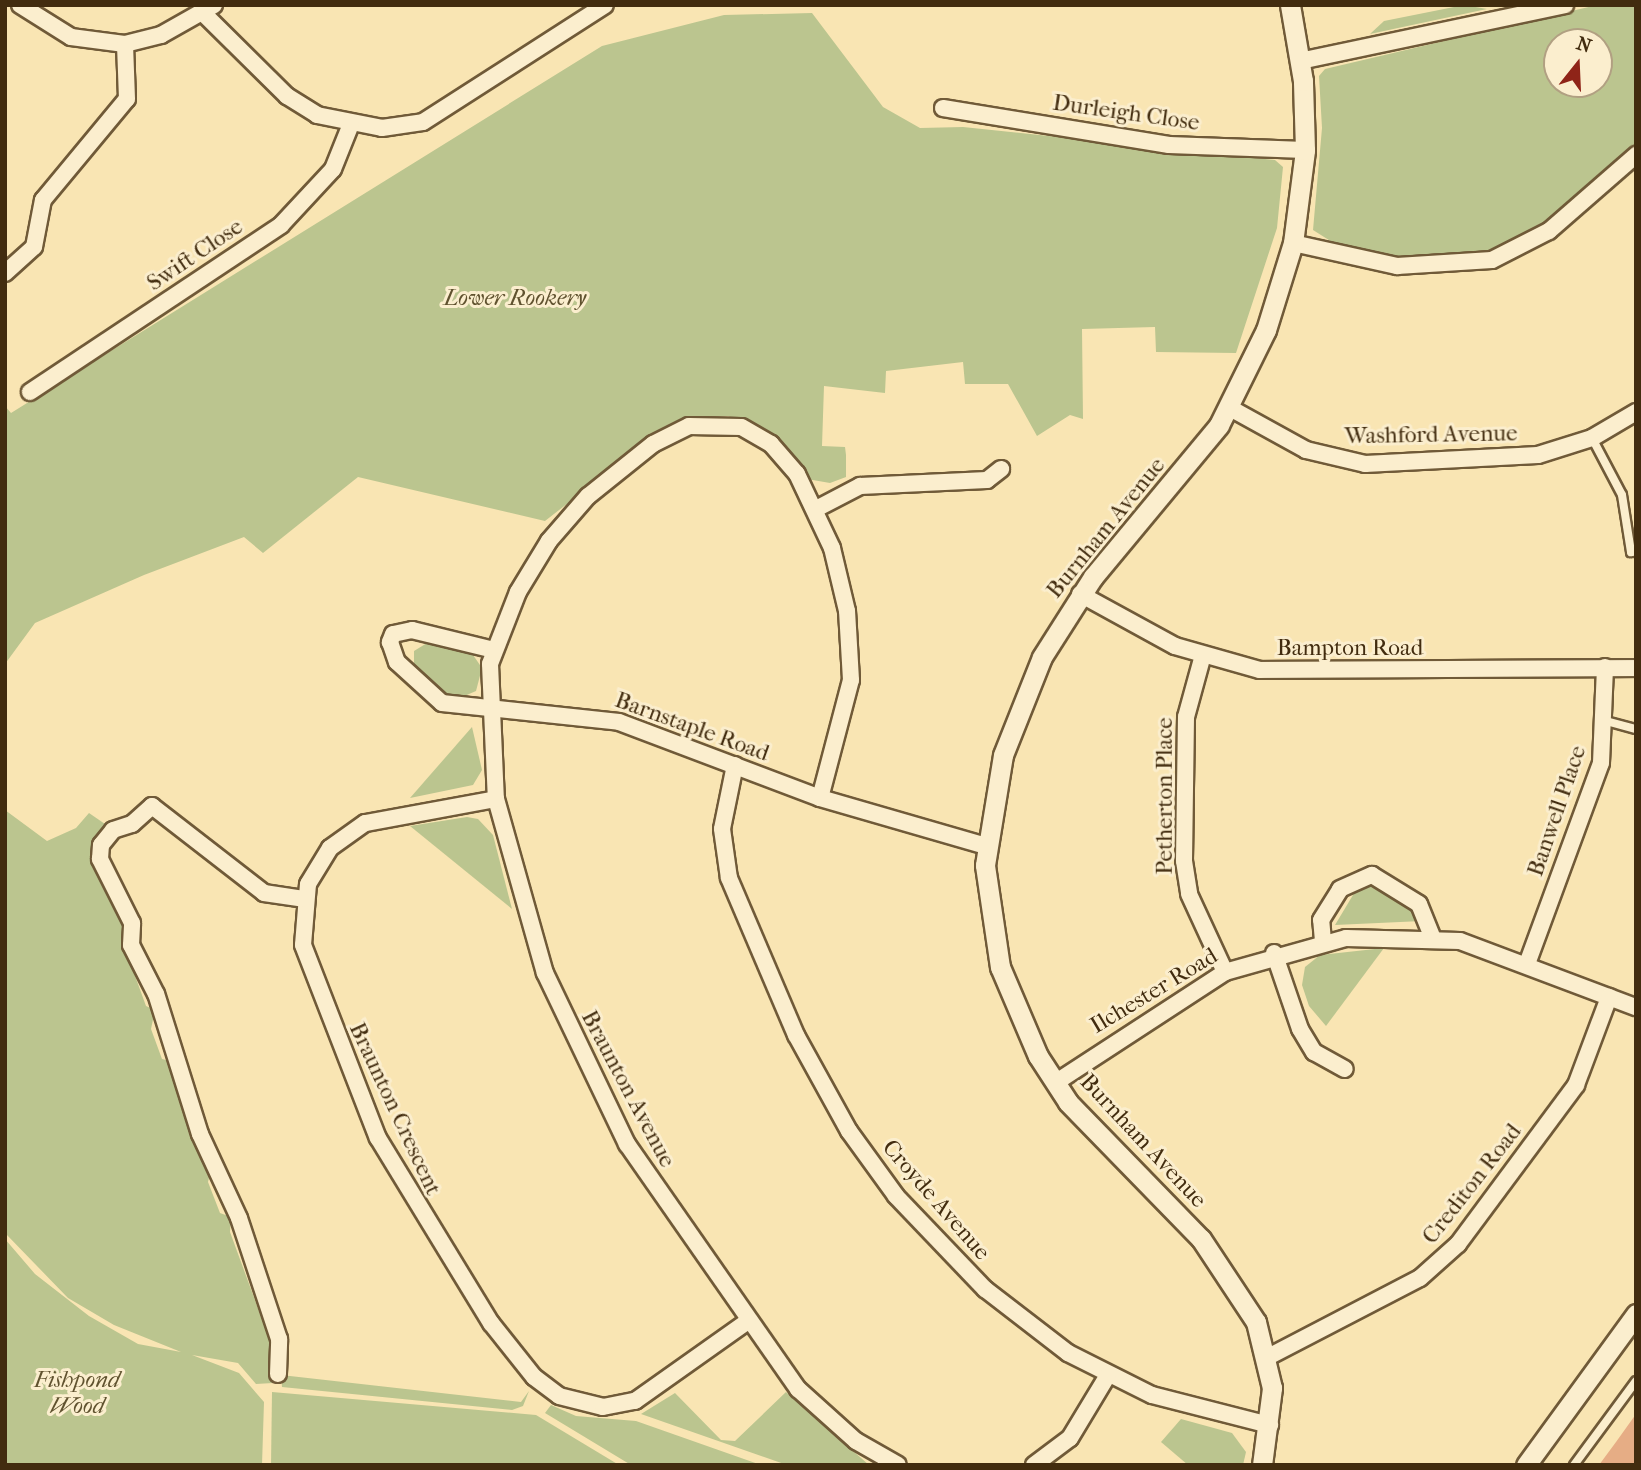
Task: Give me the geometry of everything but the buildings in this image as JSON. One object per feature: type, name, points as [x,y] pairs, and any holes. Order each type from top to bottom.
[{"type":"street","points":[[19,5],[71,37],[125,44],[208,9],[287,96],[317,115],[351,124],[382,128],[423,122],[604,5]]},
{"type":"street","name":"Burnham Avenue","points":[[1262,1465],[1270,1425],[1268,1357],[1256,1322],[1201,1239],[1055,1083],[1024,1028],[1000,967],[985,884],[986,846],[1009,733],[1042,657],[1080,594],[1230,408],[1262,341],[1293,243],[1304,150],[1300,61],[1290,5]]},
{"type":"street","points":[[1300,61],[1565,5]]},
{"type":"street","points":[[5,273],[34,247],[43,200],[127,99],[125,44]]},
{"type":"street","name":"Durleigh Close","points":[[943,108],[1169,145],[1304,150]]},
{"type":"street","name":"Swift Close","points":[[30,392],[281,225],[333,169],[351,124]]},
{"type":"street","points":[[1293,243],[1397,266],[1492,260],[1549,231],[1636,155]]},
{"type":"street","name":"Washford Avenue","points":[[1230,408],[1307,450],[1365,464],[1503,460],[1592,438],[1636,412]]},
{"type":"street","points":[[494,649],[533,565],[567,519],[601,483],[671,434],[706,423],[758,435],[791,466],[816,509],[843,588],[851,655],[844,724],[820,798]]},
{"type":"street","points":[[816,509],[860,486],[987,480],[1001,469]]},
{"type":"street","name":"Bampton Road","points":[[1080,594],[1151,635],[1203,655],[1261,670],[1315,673],[1636,668]]},
{"type":"street","name":"Barnstaple Road","points":[[494,649],[412,630],[393,634],[390,642],[397,662],[442,703],[619,722],[820,798],[986,846]]},
{"type":"street","name":"Braunton Avenue","points":[[494,649],[489,708],[496,799],[534,943],[584,1062],[647,1175],[748,1321],[818,1410],[898,1465]]},
{"type":"street","name":"Petherton Place","points":[[1203,655],[1186,717],[1184,861],[1189,894],[1225,972]]},
{"type":"street","name":"Banwell Place","points":[[1527,964],[1598,772],[1606,721],[1605,667]]},
{"type":"street","name":"Croyde Avenue","points":[[735,765],[722,829],[729,878],[796,1035],[849,1131],[896,1196],[985,1289],[1108,1375],[1187,1407],[1270,1425]]},
{"type":"street","points":[[278,1374],[279,1339],[239,1218],[200,1134],[165,1018],[131,945],[132,923],[100,859],[102,845],[113,830],[132,824],[152,806],[264,893],[304,900],[330,848],[365,823],[496,799]]},
{"type":"street","points":[[1323,941],[1321,920],[1340,889],[1372,875],[1419,904],[1432,937]]},
{"type":"street","name":"Braunton Crescent","points":[[304,900],[309,965],[378,1138],[455,1269],[545,1388],[592,1406],[635,1401],[748,1321]]},
{"type":"street","name":"Ilchester Road","points":[[1055,1083],[1225,972],[1274,953],[1323,941],[1432,937],[1527,964],[1636,1007]]},
{"type":"street","points":[[1274,953],[1300,1029],[1314,1052],[1345,1069]]},
{"type":"street","name":"Crediton Road","points":[[1268,1357],[1420,1278],[1458,1244],[1576,1085],[1609,997]]},
{"type":"street","points":[[1526,1465],[1636,1314]]},
{"type":"street","points":[[1034,1465],[1070,1437],[1108,1375]]},
{"type":"lane","points":[[1592,438],[1622,495],[1636,551]]},
{"type":"lane","points":[[1606,721],[1636,729]]},
{"type":"lane","points":[[1574,1465],[1636,1381]]},
{"type":"green space","points":[[1464,5],[1487,9],[1370,34],[1384,21]]},
{"type":"green space","points":[[1597,5],[1636,5],[1636,145],[1558,215],[1500,248],[1465,258],[1401,259],[1340,247],[1313,230],[1322,128],[1319,76],[1325,69]]},
{"type":"green space","name":"Lower Rookery","points":[[812,13],[883,107],[920,128],[963,127],[1275,160],[1283,167],[1277,228],[1236,353],[1156,352],[1155,327],[1082,329],[1083,419],[1070,415],[1037,436],[1008,384],[965,384],[963,362],[886,371],[885,393],[824,386],[822,446],[845,447],[846,455],[846,477],[830,483],[807,479],[766,433],[728,416],[693,418],[659,432],[545,521],[358,477],[263,553],[244,537],[144,575],[35,623],[5,664],[5,406],[11,413],[602,46],[724,15]]},
{"type":"green space","points":[[427,643],[471,652],[482,668],[476,691],[455,700],[414,667],[414,651]]},
{"type":"green space","points":[[472,727],[482,770],[473,785],[410,798]]},
{"type":"green space","name":"Fishpond Wood","points":[[5,810],[47,841],[76,828],[89,813],[105,824],[92,859],[123,920],[122,940],[146,1006],[155,1010],[151,1029],[162,1059],[174,1062],[173,1077],[204,1162],[212,1165],[208,1182],[220,1213],[231,1217],[230,1232],[270,1341],[273,1383],[256,1384],[238,1363],[192,1355],[239,1373],[264,1402],[262,1465],[5,1465],[5,1239],[35,1274],[89,1316],[138,1344],[181,1352],[114,1325],[68,1298],[5,1233]]},
{"type":"green space","points":[[467,817],[478,819],[493,835],[512,909],[410,826]]},
{"type":"green space","points":[[1375,884],[1419,910],[1422,921],[1335,925],[1356,890]]},
{"type":"green space","points":[[1384,948],[1326,1026],[1309,1006],[1302,985],[1305,967],[1320,955]]},
{"type":"green space","points":[[281,1375],[521,1402],[529,1391],[523,1406],[512,1410],[282,1387]]},
{"type":"green space","points":[[272,1392],[536,1415],[619,1465],[271,1465]]},
{"type":"green space","points":[[786,1392],[869,1465],[787,1465],[641,1414],[675,1393],[721,1440],[735,1441]]},
{"type":"green space","points":[[551,1405],[576,1416],[636,1421],[761,1465],[631,1465],[545,1413]]},
{"type":"green space","points":[[1181,1419],[1232,1433],[1246,1452],[1243,1465],[1188,1465],[1161,1442]]}]
